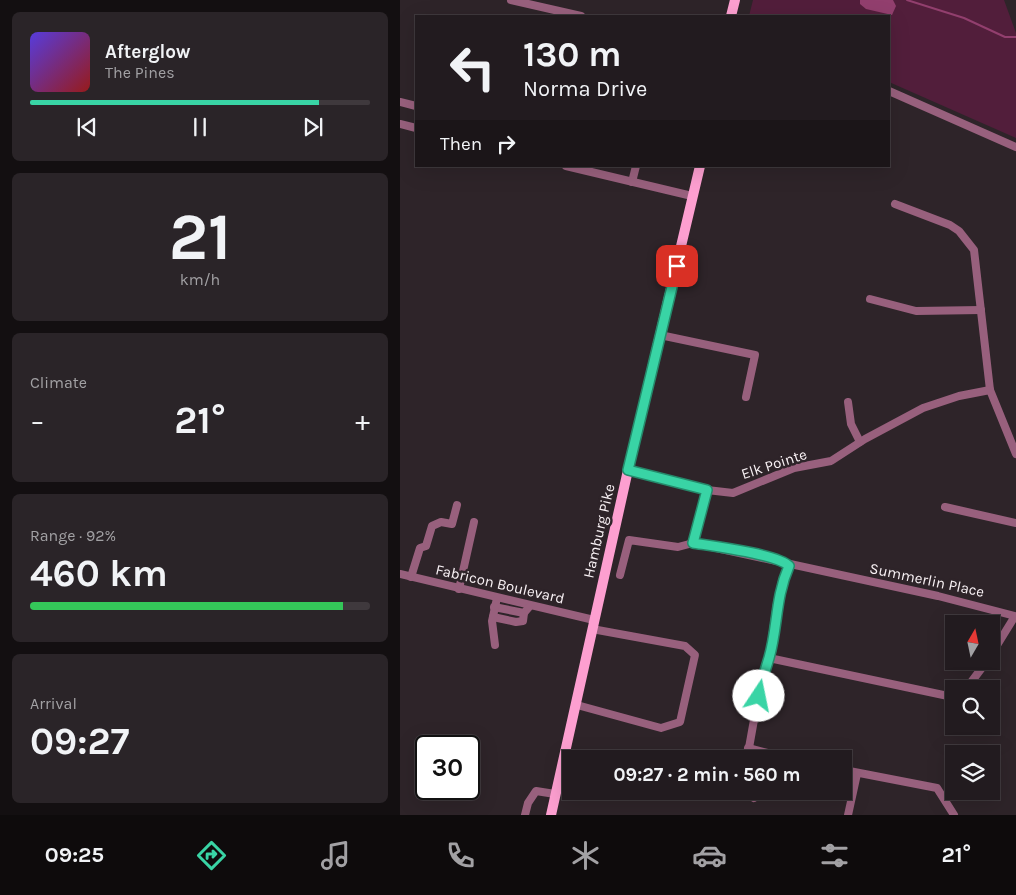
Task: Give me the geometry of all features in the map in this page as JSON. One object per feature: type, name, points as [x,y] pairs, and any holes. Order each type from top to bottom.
[{"type":"main road","points":[[731,15],[734,0]]},
{"type":"main road","name":"Hamburg Pike","points":[[551,815],[628,470],[700,167]]},
{"type":"street","points":[[511,0],[577,15]]},
{"type":"street","points":[[890,91],[1016,147]]},
{"type":"street","points":[[400,102],[415,106]]},
{"type":"street","points":[[400,124],[415,128]]},
{"type":"street","points":[[570,167],[692,196]]},
{"type":"street","points":[[632,182],[636,167]]},
{"type":"street","points":[[895,204],[950,225],[967,240],[974,250],[990,390],[1016,454]]},
{"type":"street","points":[[870,299],[916,311],[981,310]]},
{"type":"street","points":[[660,335],[755,355],[746,397]]},
{"type":"street","name":"Elk Pointe","points":[[628,470],[707,490],[733,493],[794,468],[831,462],[860,442],[923,408],[959,396],[990,390]]},
{"type":"street","points":[[848,402],[851,424],[860,442]]},
{"type":"street","points":[[693,543],[707,490]]},
{"type":"street","points":[[411,577],[420,548],[426,546],[432,526],[441,522],[452,524],[457,505]]},
{"type":"street","points":[[945,507],[1015,521]]},
{"type":"street","points":[[460,589],[474,522]]},
{"type":"street","points":[[620,576],[629,540],[678,547],[693,543],[754,554],[789,566],[782,581],[777,603],[769,658],[762,675],[748,748],[756,750]]},
{"type":"street","name":"Summerlin Place","points":[[787,564],[938,596],[1015,616],[1000,640]]},
{"type":"street","name":"Fabricon Boulevard","points":[[400,574],[530,606],[593,625],[685,646],[695,655],[680,722],[661,728],[576,705]]},
{"type":"street","points":[[495,645],[492,617],[497,598]]},
{"type":"street","points":[[492,617],[516,622],[522,621],[524,613],[530,606]]},
{"type":"street","points":[[494,607],[524,613]]},
{"type":"street","points":[[769,658],[945,695]]},
{"type":"street","points":[[852,772],[937,788],[954,815]]},
{"type":"street","points":[[848,815],[857,774]]},
{"type":"street","points":[[525,815],[528,803],[536,791],[556,794]]},
{"type":"shaded area","points":[[753,0],[1004,0],[1016,33],[1016,138],[890,82],[890,15],[749,15]]},
{"type":"shaded area","points":[[860,0],[893,0],[896,6],[892,15],[866,9],[860,4]]},
{"type":"waterway","points":[[907,0],[964,18],[1005,37],[1016,37]]},
{"type":"route","points":[[677,266],[628,470],[707,490],[693,543],[754,554],[784,562],[789,566],[782,581],[769,658],[762,675],[759,696]]}]
